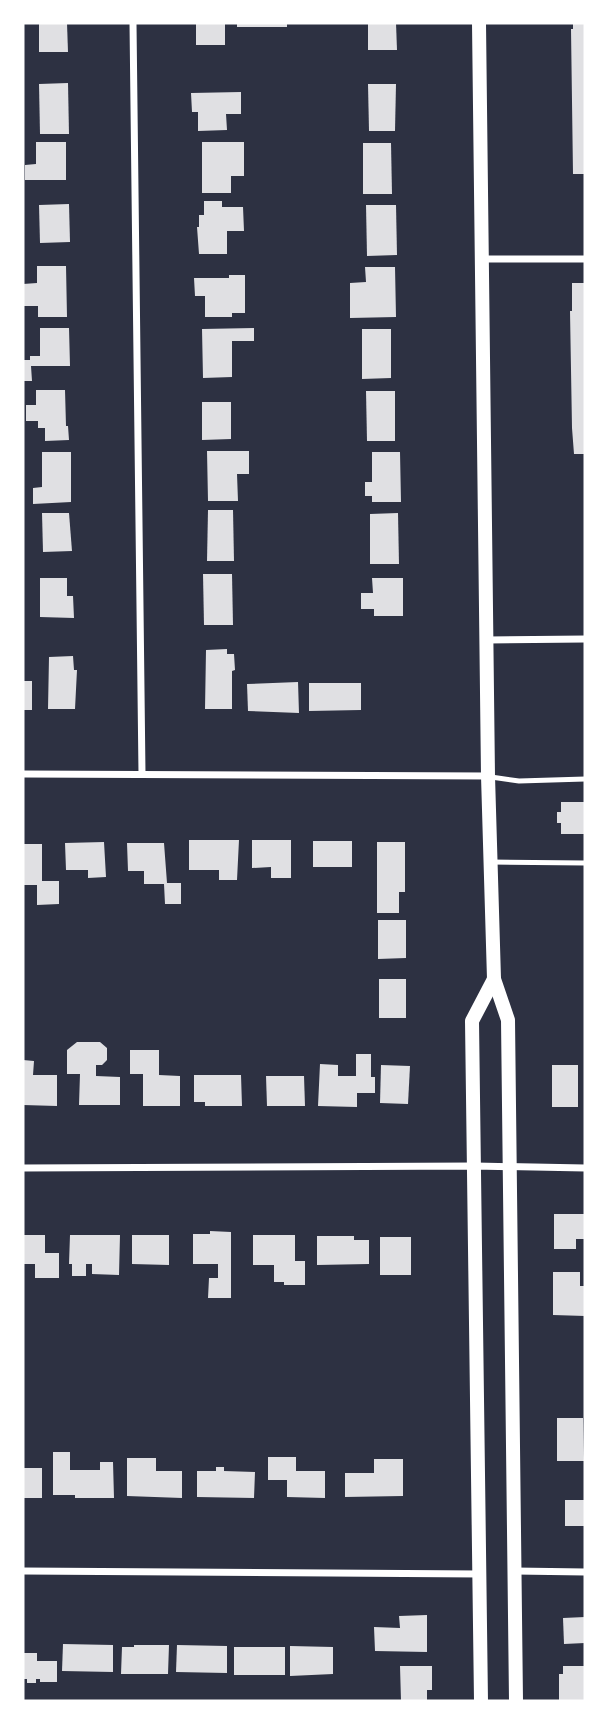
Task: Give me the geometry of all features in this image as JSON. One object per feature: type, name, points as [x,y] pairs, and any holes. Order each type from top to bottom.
[{"type":"main road","points":[[479,23],[488,776],[494,979],[508,1020],[516,1701]]},
{"type":"main road","points":[[481,1701],[472,1021],[494,979]]},
{"type":"street","points":[[133,23],[142,774]]},
{"type":"street","points":[[482,259],[585,258]]},
{"type":"street","points":[[487,640],[585,639]]},
{"type":"street","points":[[23,774],[488,776]]},
{"type":"street","points":[[23,1168],[585,1168]]},
{"type":"street","points":[[23,1571],[480,1574]]},
{"type":"street","points":[[514,1571],[585,1572]]},
{"type":"lane","points":[[488,776],[519,781],[585,779]]},
{"type":"lane","points":[[491,862],[585,863]]},
{"type":"building","points":[[39,23],[67,23],[68,52],[39,52]]},
{"type":"building","points":[[196,23],[225,23],[225,45],[196,45]]},
{"type":"building","points":[[237,23],[287,23],[287,27],[237,27]]},
{"type":"building","points":[[368,23],[396,23],[397,50],[368,50]]},
{"type":"building","points":[[573,23],[585,23],[585,174],[573,174]]},
{"type":"building","points":[[68,83],[69,134],[40,134],[39,84]]},
{"type":"building","points":[[368,84],[396,84],[395,131],[369,131]]},
{"type":"building","points":[[241,92],[241,114],[226,114],[227,130],[198,131],[198,112],[192,112],[191,93]]},
{"type":"building","points":[[36,142],[66,142],[66,180],[25,180],[25,165],[36,164]]},
{"type":"building","points":[[202,142],[244,142],[244,176],[231,176],[231,193],[202,193]]},
{"type":"building","points":[[363,143],[391,143],[392,194],[363,194]]},
{"type":"building","points":[[204,201],[222,201],[222,207],[243,207],[244,231],[227,231],[227,254],[199,254],[197,227],[199,215],[204,215]]},
{"type":"building","points":[[69,204],[70,242],[40,243],[39,205]]},
{"type":"building","points":[[366,205],[396,205],[397,255],[367,256]]},
{"type":"building","points":[[37,266],[66,266],[67,317],[38,317],[38,306],[23,306],[23,284],[37,283]]},
{"type":"building","points":[[365,267],[395,267],[396,317],[350,318],[350,283],[366,282]]},
{"type":"building","points":[[229,275],[245,275],[245,313],[232,313],[232,317],[205,317],[205,296],[195,296],[194,278],[229,278]]},
{"type":"building","points":[[572,283],[585,283],[585,454],[574,454],[572,428]]},
{"type":"building","points":[[40,328],[69,328],[70,366],[31,366],[32,381],[23,381],[23,360],[30,360],[30,356],[40,356]]},
{"type":"building","points":[[254,328],[254,341],[232,341],[232,377],[203,378],[202,329]]},
{"type":"building","points":[[362,329],[391,329],[391,378],[362,379]]},
{"type":"building","points":[[36,390],[65,390],[69,440],[45,441],[45,428],[38,428],[38,421],[26,421],[26,405],[36,405]]},
{"type":"building","points":[[366,391],[395,391],[395,441],[367,441]]},
{"type":"building","points":[[202,402],[231,402],[231,439],[202,440]]},
{"type":"building","points":[[207,451],[249,451],[249,474],[237,474],[238,501],[208,501]]},
{"type":"building","points":[[42,452],[71,452],[71,502],[33,504],[33,488],[42,487]]},
{"type":"building","points":[[372,452],[400,452],[401,502],[372,502],[372,496],[365,496],[365,482],[372,482]]},
{"type":"building","points":[[208,510],[233,510],[234,561],[207,561]]},
{"type":"building","points":[[42,513],[69,513],[72,551],[43,552]]},
{"type":"building","points":[[398,513],[399,564],[370,564],[370,514]]},
{"type":"building","points":[[203,574],[232,574],[233,625],[204,625]]},
{"type":"building","points":[[40,578],[67,578],[67,596],[73,596],[74,618],[40,617]]},
{"type":"building","points":[[372,578],[403,578],[403,616],[374,616],[374,609],[361,609],[361,593],[373,593]]},
{"type":"building","points":[[227,649],[227,654],[234,654],[232,709],[205,709],[206,650]]},
{"type":"building","points":[[73,656],[74,670],[77,670],[75,709],[48,709],[49,657]]},
{"type":"building","points":[[23,681],[32,681],[32,710],[23,710]]},
{"type":"building","points":[[298,682],[299,713],[248,711],[247,684]]},
{"type":"building","points":[[309,683],[361,683],[361,710],[309,711]]},
{"type":"building","points":[[561,802],[585,802],[585,834],[561,834],[557,812],[561,812]]},
{"type":"building","points":[[189,840],[239,840],[237,880],[219,880],[219,870],[189,870]]},
{"type":"building","points":[[252,840],[291,840],[291,878],[271,878],[271,867],[252,868]]},
{"type":"building","points":[[313,841],[352,841],[352,867],[313,867]]},
{"type":"building","points":[[104,842],[106,877],[88,878],[88,870],[66,870],[65,843]]},
{"type":"building","points":[[377,842],[405,842],[405,892],[399,892],[399,913],[377,913]]},
{"type":"building","points":[[127,843],[164,843],[167,883],[181,883],[181,904],[165,904],[164,884],[144,884],[144,871],[128,871]]},
{"type":"building","points":[[23,844],[42,844],[42,881],[59,881],[59,904],[37,905],[37,885],[23,885]]},
{"type":"building","points":[[378,920],[406,920],[406,958],[378,959]]},
{"type":"building","points":[[379,979],[406,979],[406,1018],[379,1018]]},
{"type":"building","points":[[77,1042],[100,1042],[107,1048],[107,1060],[102,1065],[96,1065],[96,1076],[120,1077],[120,1105],[79,1105],[80,1074],[67,1074],[67,1050]]},
{"type":"building","points":[[130,1050],[159,1050],[159,1075],[180,1076],[180,1106],[143,1106],[143,1074],[130,1074]]},
{"type":"building","points":[[356,1054],[371,1054],[371,1077],[375,1077],[375,1093],[357,1093],[357,1107],[318,1106],[320,1064],[338,1065],[338,1076],[356,1076]]},
{"type":"building","points":[[23,1060],[34,1061],[33,1075],[57,1075],[57,1106],[23,1105]]},
{"type":"building","points":[[381,1065],[410,1066],[408,1104],[380,1103]]},
{"type":"building","points":[[552,1065],[578,1065],[578,1107],[552,1107]]},
{"type":"building","points":[[194,1075],[241,1075],[242,1106],[205,1106],[205,1102],[194,1102]]},
{"type":"building","points":[[266,1076],[304,1076],[305,1106],[267,1106]]},
{"type":"building","points":[[554,1214],[585,1214],[585,1239],[576,1239],[576,1249],[554,1249]]},
{"type":"building","points":[[210,1231],[231,1232],[231,1298],[208,1298],[209,1278],[218,1278],[218,1264],[193,1264],[193,1234],[210,1234]]},
{"type":"building","points":[[23,1235],[45,1235],[45,1253],[59,1253],[59,1278],[35,1278],[35,1264],[23,1264]]},
{"type":"building","points":[[70,1235],[120,1235],[119,1275],[92,1274],[92,1264],[86,1264],[86,1276],[72,1276],[72,1264],[69,1264]]},
{"type":"building","points":[[132,1235],[169,1235],[169,1265],[132,1264]]},
{"type":"building","points":[[253,1235],[295,1235],[295,1261],[305,1261],[305,1285],[274,1282],[274,1265],[253,1265]]},
{"type":"building","points":[[317,1236],[354,1236],[354,1240],[369,1240],[369,1264],[317,1265]]},
{"type":"building","points":[[380,1237],[411,1237],[411,1275],[380,1275]]},
{"type":"building","points":[[553,1272],[580,1272],[580,1286],[585,1286],[585,1316],[553,1315]]},
{"type":"building","points":[[557,1418],[583,1418],[584,1461],[557,1461]]},
{"type":"building","points":[[53,1452],[70,1452],[70,1470],[100,1470],[100,1462],[113,1462],[114,1498],[53,1495]]},
{"type":"building","points":[[268,1457],[296,1457],[296,1471],[325,1471],[325,1498],[287,1497],[287,1480],[268,1480]]},
{"type":"building","points":[[127,1458],[156,1458],[156,1471],[182,1471],[182,1498],[127,1496]]},
{"type":"building","points":[[374,1459],[403,1459],[403,1496],[345,1497],[345,1473],[374,1473]]},
{"type":"building","points":[[216,1467],[224,1467],[224,1471],[255,1472],[254,1498],[197,1497],[197,1471],[216,1471]]},
{"type":"building","points":[[23,1468],[42,1468],[42,1498],[23,1498]]},
{"type":"building","points":[[565,1500],[585,1500],[585,1526],[565,1526]]},
{"type":"building","points":[[427,1615],[427,1652],[375,1651],[374,1627],[400,1628],[399,1616]]},
{"type":"building","points":[[585,1617],[585,1643],[564,1644],[563,1618]]},
{"type":"building","points":[[63,1644],[113,1645],[113,1672],[62,1671]]},
{"type":"building","points":[[169,1645],[168,1674],[121,1674],[122,1647]]},
{"type":"building","points":[[177,1645],[227,1646],[227,1673],[176,1672]]},
{"type":"building","points":[[290,1646],[333,1647],[333,1674],[290,1676]]},
{"type":"building","points":[[234,1647],[285,1647],[285,1675],[234,1675]]},
{"type":"building","points":[[23,1653],[37,1653],[37,1661],[57,1661],[57,1682],[40,1682],[40,1679],[36,1679],[36,1683],[27,1683],[27,1679],[23,1679]]},
{"type":"building","points":[[400,1666],[432,1666],[432,1690],[427,1690],[427,1701],[401,1701]]},
{"type":"building","points":[[563,1666],[585,1666],[585,1701],[559,1701],[559,1674],[563,1674]]}]
